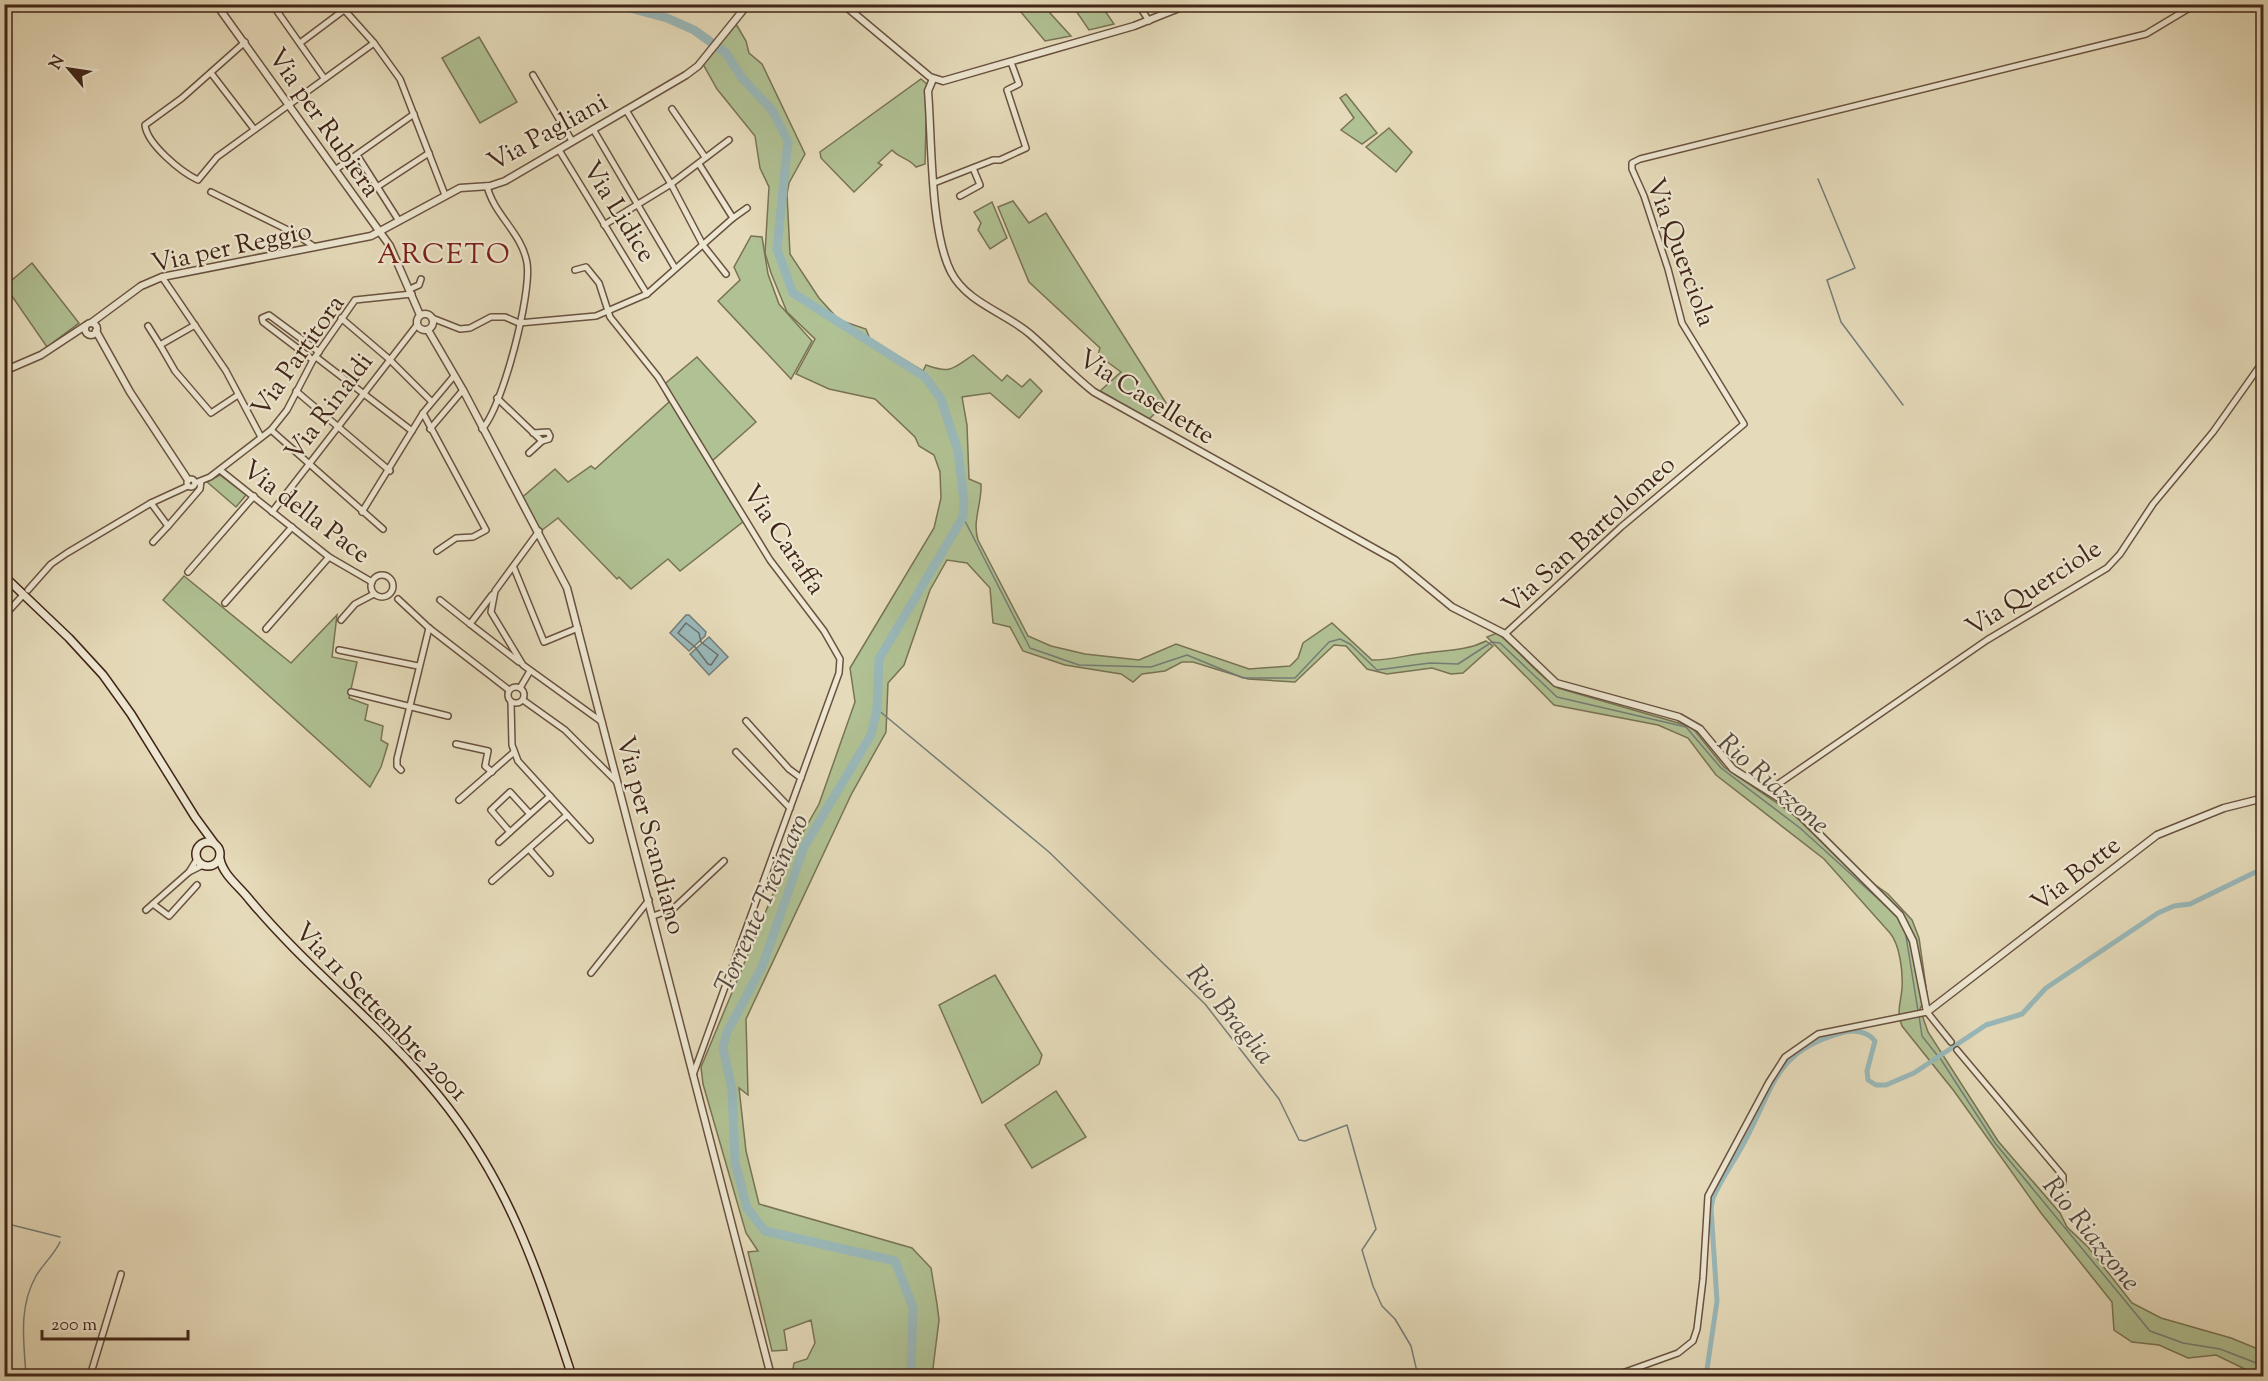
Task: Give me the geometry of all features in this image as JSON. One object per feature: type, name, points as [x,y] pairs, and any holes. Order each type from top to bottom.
[{"type":"main road","name":"Via 11 Settembre 2001","points":[[4,576],[26,592],[110,684],[195,817],[221,852],[220,859],[233,882]]},
{"type":"main road","name":"Via 11 Settembre 2001","points":[[195,817],[201,844],[196,850],[197,858]]},
{"type":"main road","points":[[201,844],[214,843]]},
{"type":"main road","points":[[197,858],[203,865],[213,866],[220,859]]},
{"type":"main road","name":"Via 11 Settembre 2001","points":[[213,866],[233,882],[283,938],[419,1074],[462,1126],[497,1181],[519,1225],[572,1377]]},
{"type":"street","points":[[272,4],[324,78]]},
{"type":"street","points":[[339,4],[374,43],[400,79],[445,195]]},
{"type":"street","name":"Via Pagliani","points":[[379,233],[445,195],[466,186],[487,186],[505,181],[698,66],[748,4]]},
{"type":"street","points":[[843,4],[933,79],[954,80],[1149,21],[1190,4]]},
{"type":"street","points":[[1138,4],[1149,21]]},
{"type":"street","name":"Via Querciola","points":[[1744,424],[1682,323],[1668,269],[1644,196],[1632,169],[1632,163],[1651,156],[2146,34],[2196,4]]},
{"type":"street","name":"Via per Rubiera","points":[[220,6],[379,233]]},
{"type":"street","points":[[300,43],[344,10]]},
{"type":"street","points":[[245,42],[211,73],[145,125],[145,129],[177,167],[198,180],[217,157],[374,43]]},
{"type":"street","points":[[934,183],[1000,160],[1026,148],[1006,90],[1019,84],[1012,65]]},
{"type":"street","points":[[211,73],[254,129]]},
{"type":"street","points":[[533,75],[572,141]]},
{"type":"street","name":"Via Casellette","points":[[933,79],[928,91],[934,183],[939,226],[952,274],[988,307],[1030,334],[1066,370],[1094,392],[1395,560],[1452,607],[1505,634]]},
{"type":"street","points":[[672,109],[705,156]]},
{"type":"street","points":[[626,110],[671,184],[703,245],[726,274]]},
{"type":"street","points":[[335,170],[414,114]]},
{"type":"street","points":[[593,129],[675,268]]},
{"type":"street","points":[[604,225],[671,184],[729,140]]},
{"type":"street","name":"Via Lidice","points":[[559,150],[647,294]]},
{"type":"street","points":[[377,187],[429,153]]},
{"type":"street","points":[[357,154],[399,221]]},
{"type":"street","points":[[699,164],[733,218]]},
{"type":"street","points":[[960,196],[980,185],[973,168]]},
{"type":"street","points":[[482,429],[511,364],[526,286],[527,263],[520,241],[495,205],[487,186]]},
{"type":"street","points":[[211,192],[301,236],[315,247]]},
{"type":"street","points":[[420,315],[425,314],[460,329],[470,328],[491,317],[506,317],[519,322],[580,319],[610,311],[647,294],[747,208]]},
{"type":"street","points":[[379,233],[396,256],[411,291],[420,315],[417,325],[421,330],[429,329],[435,320]]},
{"type":"street","name":"Via per Reggio","points":[[4,371],[41,355],[73,334],[91,329],[100,315],[141,286],[162,277],[379,233]]},
{"type":"street","name":"Via Caraffa","points":[[575,270],[586,267],[599,283],[614,322],[658,376],[770,560],[837,652],[841,666],[693,1076]]},
{"type":"street","points":[[162,277],[195,325],[261,437]]},
{"type":"street","points":[[411,291],[419,285],[422,279]]},
{"type":"street","name":"Via Partitora","points":[[4,616],[51,564],[151,502],[220,470],[271,430],[287,410],[316,356],[355,300],[411,291]]},
{"type":"street","points":[[316,356],[263,322],[262,318],[269,315],[316,356],[412,431]]},
{"type":"street","points":[[341,318],[389,359],[431,401]]},
{"type":"street","points":[[160,345],[195,325]]},
{"type":"street","name":"Via Rinaldi","points":[[272,512],[417,325]]},
{"type":"street","points":[[148,326],[175,371],[211,412],[238,395]]},
{"type":"street","points":[[91,329],[141,410],[193,483],[200,489],[153,542]]},
{"type":"street","name":"Via per Scandiano","points":[[429,329],[539,531],[567,588],[771,1377]]},
{"type":"street","name":"Via Querciole","points":[[1768,790],[1996,634],[2107,567],[2120,554],[2153,504],[2213,432],[2264,360]]},
{"type":"street","points":[[362,512],[390,471],[431,401],[454,376]]},
{"type":"street","points":[[430,429],[463,390]]},
{"type":"street","points":[[296,391],[390,471]]},
{"type":"street","points":[[497,398],[542,441]]},
{"type":"street","points":[[423,413],[486,530],[473,537],[456,538],[437,551]]},
{"type":"street","name":"Via San Bartolomeo","points":[[1744,424],[1621,527],[1505,634],[1556,683],[1692,723],[1705,734],[1728,765],[1768,790],[1817,831],[1904,920],[1914,941],[1924,1013]]},
{"type":"street","points":[[271,430],[383,529]]},
{"type":"street","points":[[529,453],[542,441],[549,439],[550,434],[533,433]]},
{"type":"street","name":"Via della Pace","points":[[220,470],[330,557],[372,582]]},
{"type":"street","points":[[188,572],[254,496]]},
{"type":"street","points":[[151,502],[168,526]]},
{"type":"street","points":[[225,603],[292,527]]},
{"type":"street","points":[[471,624],[539,531]]},
{"type":"street","points":[[266,629],[330,557]]},
{"type":"street","points":[[514,567],[544,642],[578,628]]},
{"type":"street","points":[[379,576],[388,577],[392,583],[389,594],[381,598],[374,594],[372,582],[379,576]]},
{"type":"street","points":[[495,591],[491,612],[523,665]]},
{"type":"street","points":[[341,620],[355,604],[374,594]]},
{"type":"street","points":[[389,594],[508,690]]},
{"type":"street","points":[[440,600],[523,665],[602,722]]},
{"type":"street","points":[[401,770],[397,766],[397,759],[429,628]]},
{"type":"street","points":[[339,650],[418,666]]},
{"type":"street","points":[[520,688],[530,670]]},
{"type":"street","points":[[508,690],[515,686],[520,688],[524,694],[519,703],[511,702]]},
{"type":"street","points":[[508,690],[508,698],[511,702],[510,724],[514,752],[518,761],[590,840]]},
{"type":"street","points":[[351,692],[448,716]]},
{"type":"street","points":[[522,700],[565,729],[599,761],[617,782]]},
{"type":"street","points":[[746,721],[789,769],[801,778]]},
{"type":"street","points":[[456,744],[488,751],[485,766],[492,772]]},
{"type":"street","points":[[459,800],[514,752]]},
{"type":"street","points":[[736,752],[790,808]]},
{"type":"street","points":[[599,761],[610,754]]},
{"type":"street","points":[[510,832],[491,810],[510,792],[530,814]]},
{"type":"street","points":[[499,842],[550,796]]},
{"type":"street","name":"Via Botte","points":[[1924,1013],[2157,835],[2224,807],[2264,798]]},
{"type":"street","points":[[492,881],[567,815]]},
{"type":"street","points":[[529,849],[550,873]]},
{"type":"street","points":[[146,910],[179,883],[197,858]]},
{"type":"street","points":[[653,916],[673,909],[724,861]]},
{"type":"street","points":[[189,872],[203,865]]},
{"type":"street","points":[[179,883],[187,894]]},
{"type":"street","points":[[153,904],[169,916],[197,885]]},
{"type":"street","points":[[591,973],[649,900]]},
{"type":"street","points":[[1614,1377],[1678,1353],[1693,1341],[1697,1329],[1703,1279],[1708,1196],[1768,1082],[1785,1056],[1818,1034],[1871,1021],[1924,1013],[1951,1042]]},
{"type":"street","points":[[1957,1050],[2063,1176],[2063,1183]]},
{"type":"street","points":[[90,1377],[120,1274]]},
{"type":"green space","points":[[1015,5],[1061,5],[1050,13],[1071,36],[1045,41]]},
{"type":"green space","points":[[1072,5],[1101,5],[1114,24],[1089,30]]},
{"type":"green space","points":[[736,24],[746,41],[749,53],[762,64],[805,154],[789,183],[787,194],[790,254],[819,298],[839,320],[866,329],[870,339],[923,371],[926,365],[951,369],[973,355],[1002,381],[1007,375],[1022,387],[1030,379],[1042,391],[1019,418],[990,393],[962,397],[967,425],[969,479],[981,484],[976,533],[1028,636],[1051,646],[1085,654],[1139,660],[1176,644],[1249,669],[1290,666],[1298,658],[1303,643],[1332,623],[1372,660],[1463,648],[1486,641],[1493,646],[1463,673],[1451,674],[1432,668],[1387,674],[1367,669],[1346,646],[1334,645],[1295,682],[1248,679],[1193,662],[1182,662],[1165,671],[1142,674],[1133,682],[1121,674],[1065,665],[1023,651],[1010,627],[993,623],[990,588],[967,563],[947,560],[930,590],[904,665],[888,683],[886,732],[851,795],[746,1019],[748,1095],[739,1088],[746,1151],[759,1204],[912,1248],[931,1268],[939,1320],[932,1376],[785,1376],[792,1375],[794,1363],[807,1359],[815,1343],[811,1320],[784,1330],[787,1350],[772,1351],[748,1252],[758,1251],[746,1233],[703,1084],[701,1067],[773,894],[794,848],[819,804],[855,702],[850,668],[934,528],[941,498],[940,472],[934,455],[919,446],[915,437],[875,399],[829,389],[796,374],[815,339],[787,312],[765,253],[769,187],[760,168],[755,136],[717,89],[703,64]]},
{"type":"green space","points":[[479,37],[517,102],[480,123],[442,58]]},
{"type":"green space","points":[[921,79],[927,84],[925,164],[916,167],[892,150],[878,163],[882,165],[854,192],[821,158],[820,152]]},
{"type":"green space","points":[[1346,94],[1377,133],[1362,144],[1341,130],[1354,118],[1340,98]]},
{"type":"green space","points":[[1389,128],[1412,152],[1396,172],[1366,147]]},
{"type":"green space","points":[[1013,201],[1029,223],[1046,213],[1166,403],[1149,419],[1100,391],[1121,372],[1098,355],[1100,348],[1029,282],[998,207]]},
{"type":"green space","points":[[992,202],[1007,238],[990,249],[978,230],[981,223],[974,212]]},
{"type":"green space","points":[[751,236],[762,237],[768,274],[779,304],[812,341],[791,379],[718,301],[740,280],[734,267]]},
{"type":"green space","points":[[32,263],[79,323],[47,347],[5,286]]},
{"type":"green space","points":[[697,357],[756,422],[711,462],[744,521],[680,571],[668,559],[631,589],[619,577],[617,579],[558,518],[537,534],[518,501],[555,469],[568,482],[591,466],[595,469],[669,402],[661,387]]},
{"type":"green space","points":[[220,475],[246,495],[236,507],[207,482]]},
{"type":"green space","points":[[184,576],[291,663],[337,615],[332,657],[357,662],[349,698],[368,705],[365,720],[383,726],[381,740],[388,744],[381,767],[370,787],[163,600]]},
{"type":"green space","points":[[1497,633],[1558,688],[1692,727],[1724,767],[1793,814],[1839,859],[1888,894],[1912,920],[1919,938],[1927,994],[1920,1009],[1928,1032],[1998,1141],[2060,1213],[2067,1227],[2088,1247],[2132,1303],[2161,1318],[2231,1338],[2263,1351],[2263,1374],[2255,1374],[2216,1355],[2188,1358],[2159,1345],[2132,1342],[2114,1330],[2112,1302],[2041,1213],[1954,1091],[1902,1026],[1899,1011],[1902,988],[1901,967],[1896,944],[1890,933],[1824,859],[1716,775],[1688,738],[1658,725],[1554,705],[1487,637]]},
{"type":"green space","points":[[995,975],[1042,1055],[1039,1064],[982,1103],[939,1005]]},
{"type":"green space","points":[[1056,1091],[1086,1137],[1032,1168],[1005,1125]]},
{"type":"water","points":[[686,615],[689,615],[706,632],[705,636],[689,651],[670,633]]},
{"type":"water","points":[[709,637],[728,657],[709,675],[690,654]]},
{"type":"waterway","name":"Torrente Tresinaro","points":[[615,4],[667,18],[694,30],[726,53],[742,78],[772,110],[788,141],[777,249],[793,293],[925,377],[941,399],[958,451],[964,501],[963,517],[879,659],[877,709],[871,735],[804,847],[762,967],[727,1032],[723,1048],[732,1089],[735,1162],[747,1208],[765,1231],[895,1261],[913,1307],[911,1376]]},
{"type":"waterway","points":[[1818,179],[1855,268],[1827,280],[1841,322],[1903,405]]},
{"type":"waterway","name":"Rio Riazzone","points":[[963,517],[1030,648],[1079,665],[1151,667],[1187,655],[1243,678],[1295,678],[1329,642],[1340,639],[1350,644],[1377,670],[1430,663],[1458,664],[1492,642],[1500,643],[1557,697],[1686,727],[1721,768],[1800,828],[1897,916]]},
{"type":"waterway","name":"Rio Braglia","points":[[877,709],[1049,852],[1205,1004],[1279,1099],[1299,1140],[1305,1141],[1347,1125],[1376,1229],[1362,1250],[1382,1306],[1395,1319],[1411,1346],[1418,1376]]},
{"type":"waterway","points":[[1706,1376],[1717,1301],[1711,1208],[1713,1198],[1743,1145],[1772,1086],[1790,1060],[1819,1040],[1846,1032],[1859,1032],[1875,1041],[1867,1071],[1868,1080],[1876,1085],[1886,1085],[1914,1073],[1986,1025],[2022,1014],[2046,988],[2158,913],[2174,906],[2190,904],[2264,868]]},
{"type":"waterway","name":"Rio Riazzone","points":[[1905,930],[1918,1011]]},
{"type":"waterway","name":"Rio Riazzone","points":[[1919,1016],[1922,1036],[1937,1055]]},
{"type":"waterway","name":"Rio Riazzone","points":[[1940,1058],[1995,1143],[2150,1331],[2183,1343],[2220,1349],[2264,1366]]},
{"type":"waterway","points":[[4,1223],[60,1237]]},
{"type":"waterway","points":[[26,1376],[24,1313],[30,1288],[60,1242]]},
{"type":"district","name":"ARCETO","points":[[444,253]]}]
